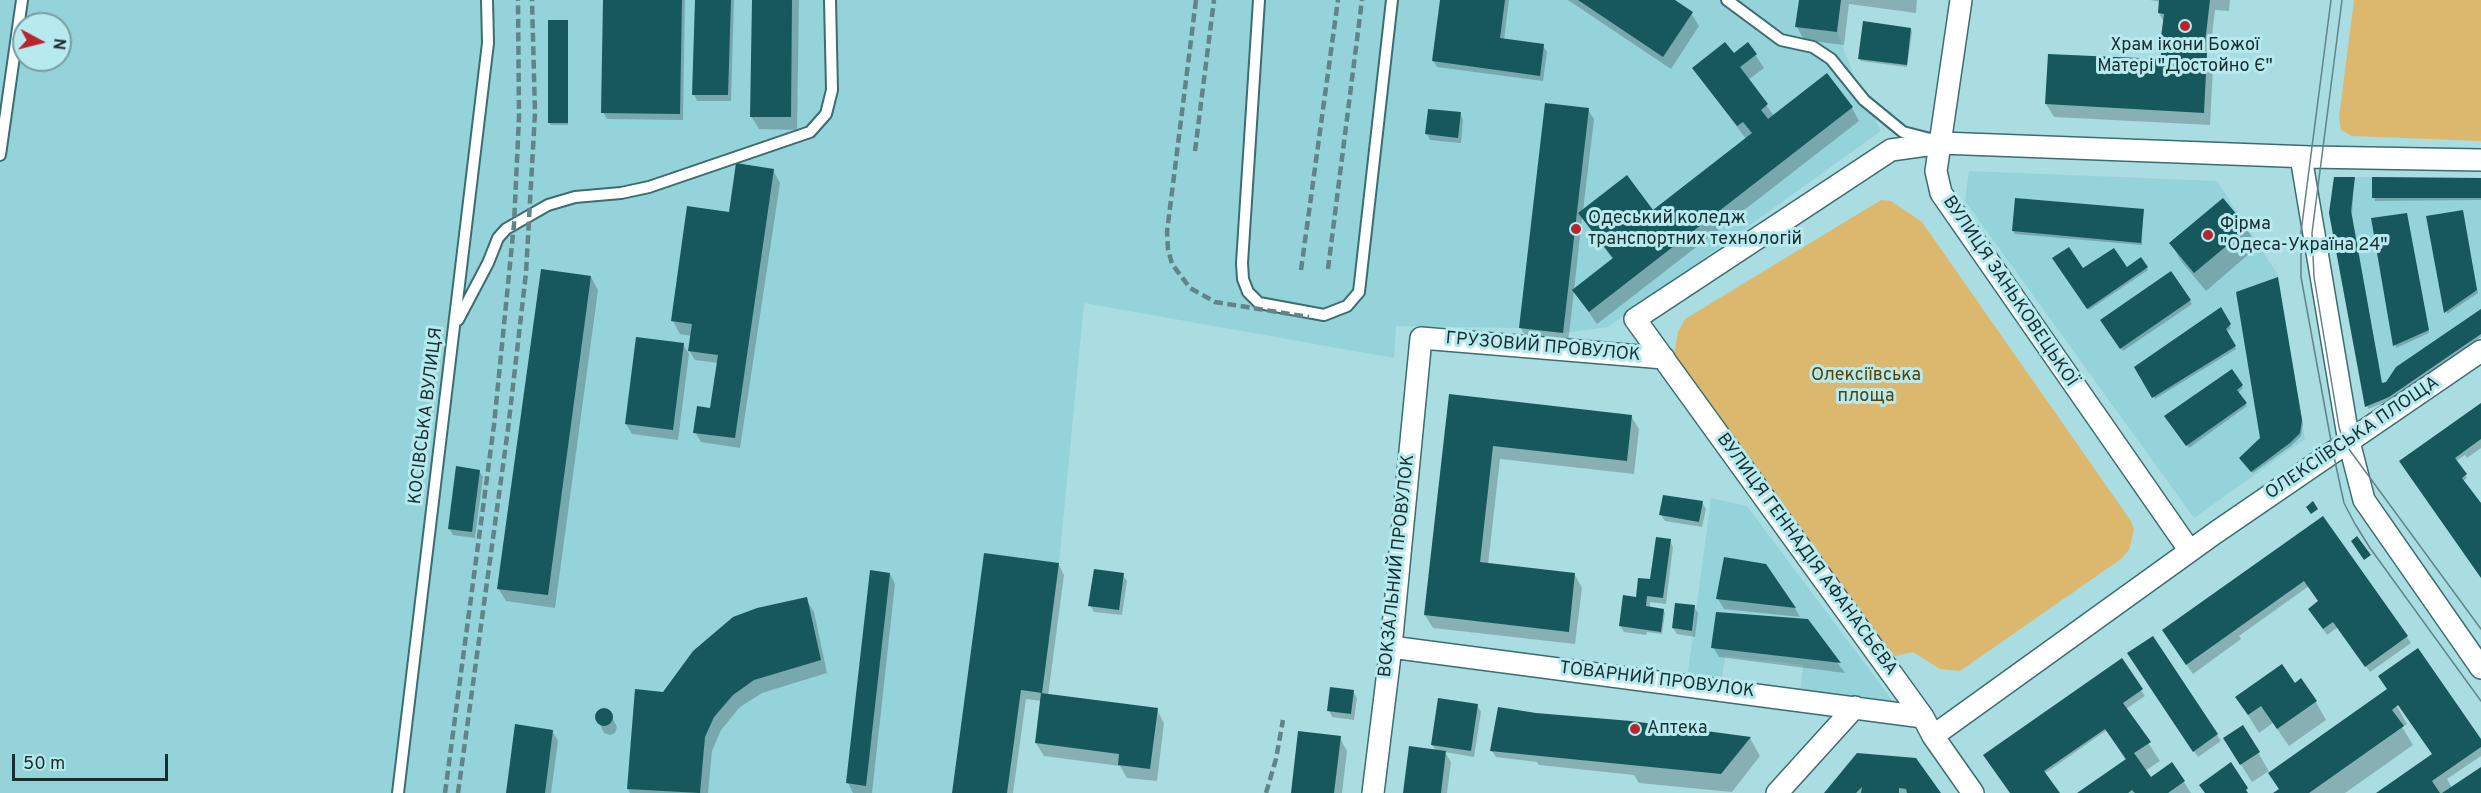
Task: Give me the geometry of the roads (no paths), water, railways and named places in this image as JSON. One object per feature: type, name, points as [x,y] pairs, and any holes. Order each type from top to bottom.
[{"type":"street","name":"ВУЛИЦЯ ЗАНЬКОВЕЦЬКОЇ","points":[[1961,0],[1936,171],[1941,193],[2190,551]]},
{"type":"street","points":[[1941,143],[2301,157],[2481,160]]},
{"type":"street","name":"ВУЛИЦЯ ГЕННАДІЯ АФАНАСЬЄВА","points":[[1941,143],[1891,150],[1635,319],[1923,717],[1933,736],[1973,793]]},
{"type":"street","points":[[2301,157],[2349,442],[2364,500],[2481,668]]},
{"type":"street","name":"ГРУЗОВИЙ ПРОВУЛОК","points":[[1421,338],[1664,358]]},
{"type":"street","name":"ВОКЗАЛЬНИЙ ПРОВУЛОК","points":[[1373,793],[1421,338]]},
{"type":"street","name":"ОЛЕКСІЇВСЬКА ПЛОЩА","points":[[1933,736],[2190,551],[2481,351]]},
{"type":"street","name":"ТОВАРНИЙ ПРОВУЛОК","points":[[1390,647],[1923,717]]},
{"type":"street","points":[[1777,793],[1855,707]]},
{"type":"lane","points":[[0,154],[22,0]]},
{"type":"lane","name":"КОСІВСЬКА ВУЛИЦЯ","points":[[398,793],[488,43],[487,0]]},
{"type":"lane","points":[[455,325],[488,263],[498,238],[506,229],[548,205],[575,197],[621,193],[649,187],[810,132],[826,114],[832,90],[830,0]]},
{"type":"lane","points":[[1259,0],[1242,263],[1243,279],[1248,292],[1258,303],[1324,315],[1347,306],[1359,292],[1392,0]]},
{"type":"lane","points":[[1727,0],[1781,40],[1814,47],[1831,59],[1864,100],[1903,132],[1941,143]]},
{"type":"tram line","points":[[2331,0],[2301,232],[2301,277],[2333,452],[2344,503],[2355,524],[2481,701]]},
{"type":"tram line","points":[[2342,0],[2312,233],[2314,277],[2339,427],[2343,441],[2481,629]]},
{"type":"railway","points":[[445,793],[494,425],[514,224],[519,117],[518,0]]},
{"type":"railway","points":[[458,793],[508,429],[526,273],[535,113],[532,0]]},
{"type":"railway","points":[[1196,0],[1167,232],[1172,264],[1190,288],[1215,302],[1309,317]]},
{"type":"railway","points":[[1195,151],[1214,0]]},
{"type":"railway","points":[[1301,270],[1338,0]]},
{"type":"railway","points":[[1328,269],[1362,0]]},
{"type":"railway","points":[[1266,793],[1276,759],[1283,720]]},
{"type":"place","name":"Храм ікони Божої Матері \"Достойно Є\"","points":[[2185,26]]},
{"type":"place","name":"Одеський коледж транспортних технологій","points":[[1576,229]]},
{"type":"place","name":"Фірма \"Одеса-Україна 24\"","points":[[2208,235]]},
{"type":"place","name":"Аптека","points":[[1635,729]]},
{"type":"park label","name":"Олексіївська площа","points":[[1866,386]]}]
